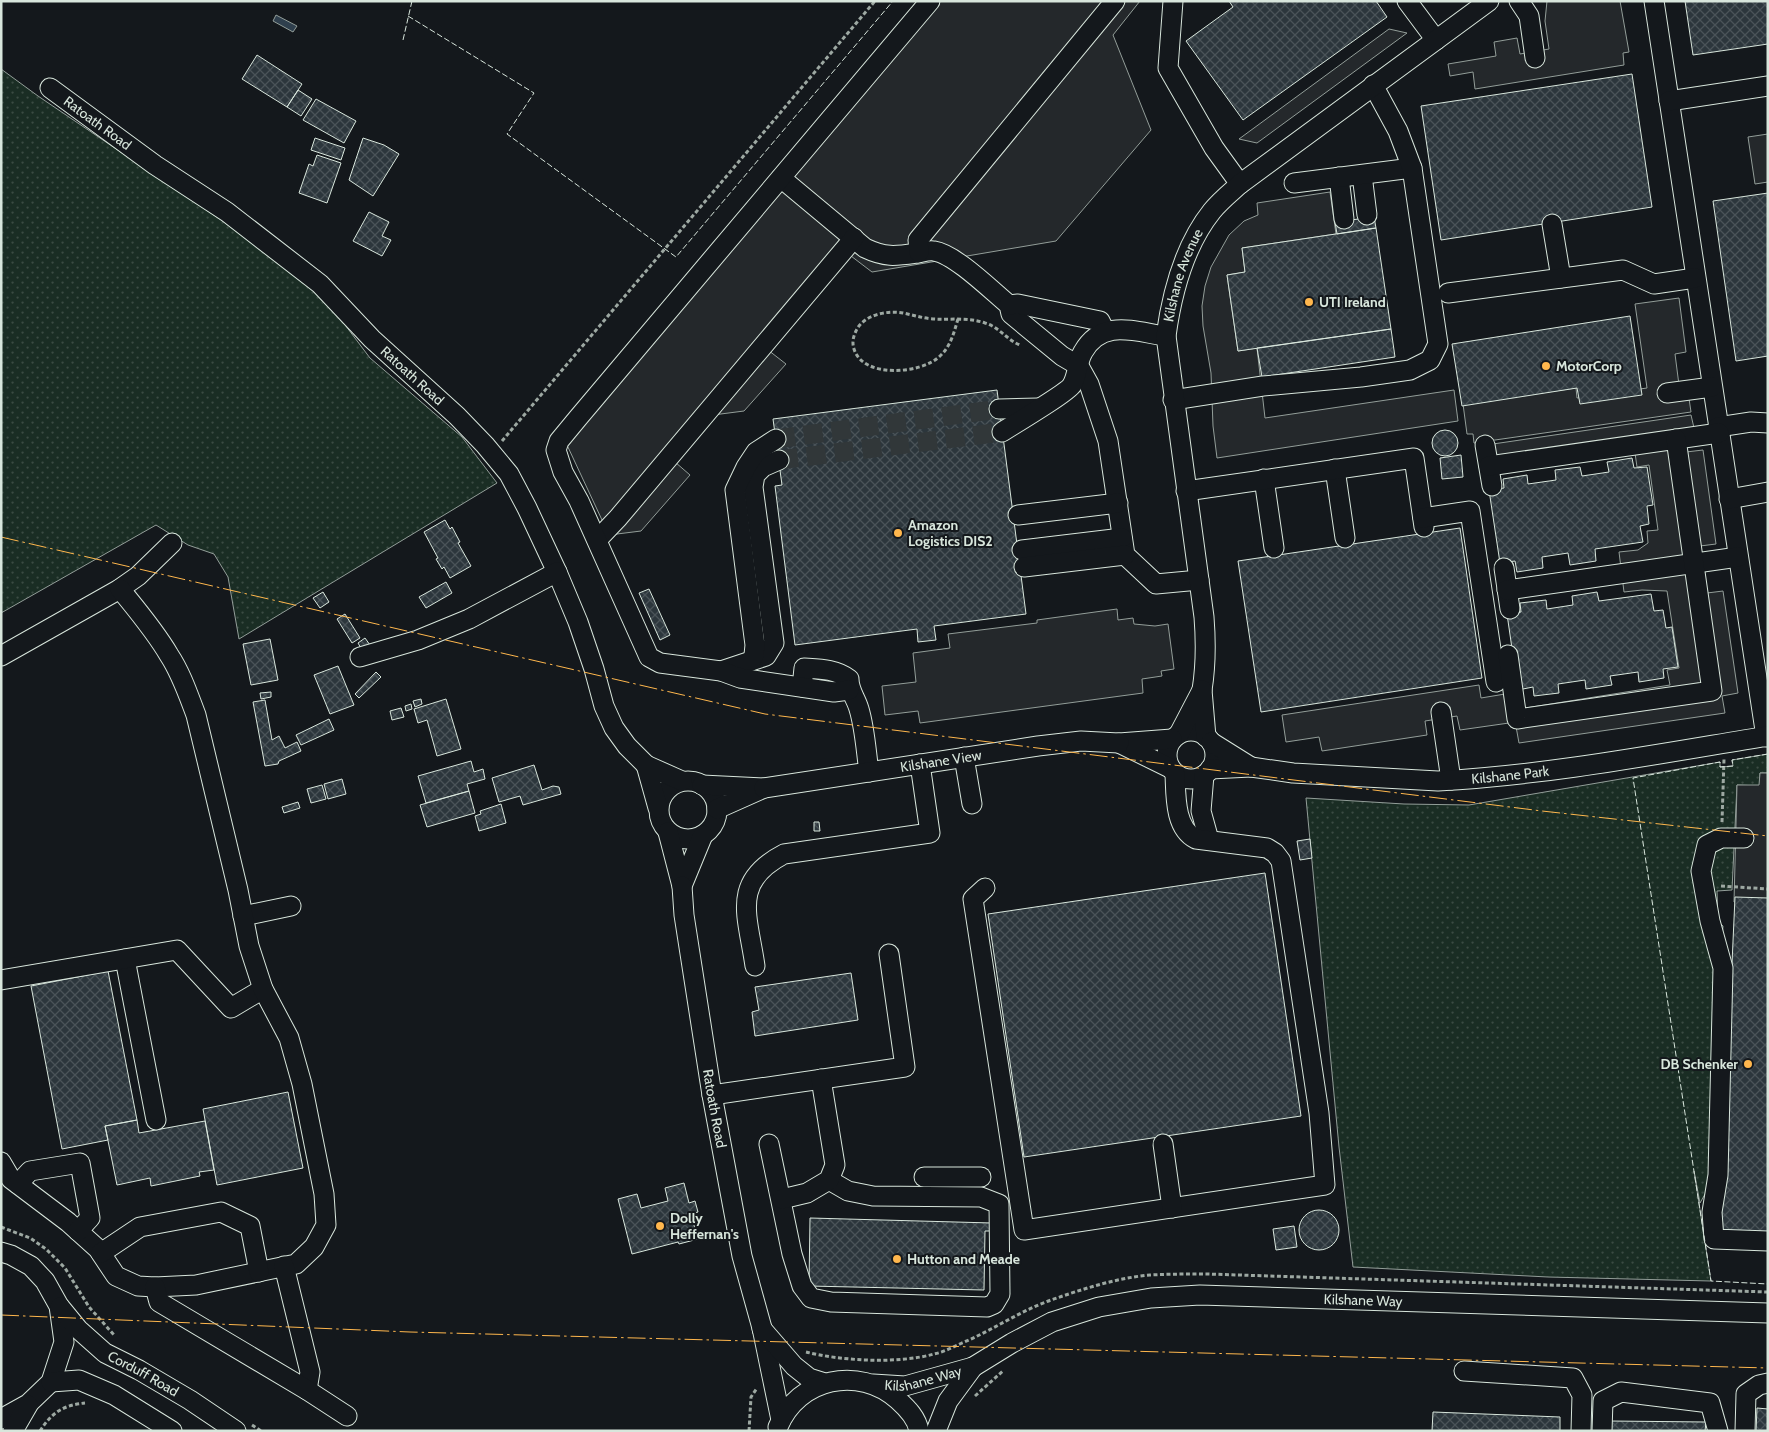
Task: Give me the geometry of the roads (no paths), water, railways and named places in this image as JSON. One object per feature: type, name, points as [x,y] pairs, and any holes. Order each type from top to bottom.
[{"type":"street","points":[[869,772],[860,710],[849,690],[849,679],[842,674],[833,671],[804,668],[802,687],[740,678],[721,671],[660,663],[649,657],[597,540],[558,459],[556,450],[560,441],[930,1]]},
{"type":"street","points":[[919,252],[918,240],[1115,1]]},
{"type":"street","points":[[1173,1],[1168,68],[1214,148],[1240,184]]},
{"type":"street","points":[[1406,1],[1436,40]]},
{"type":"street","name":"Kilshane Avenue","points":[[1176,737],[1202,690],[1206,669],[1206,642],[1166,336],[1172,299],[1187,253],[1212,212],[1240,184],[1436,40],[1470,7],[1489,1]]},
{"type":"street","points":[[1520,1],[1529,16],[1535,58]]},
{"type":"street","points":[[1654,1],[1695,278],[1767,736]]},
{"type":"street","points":[[1173,400],[1263,386],[1361,377],[1410,370],[1430,360],[1438,344],[1412,168],[1398,131],[1373,85]]},
{"type":"street","points":[[1669,101],[1768,86]]},
{"type":"street","name":"Ratoath Road","points":[[50,88],[155,165],[227,212],[320,284],[372,338],[457,416],[492,453],[509,474],[557,572],[578,622],[604,706],[614,728],[627,746],[646,765],[682,781]]},
{"type":"street","points":[[1294,183],[1412,168]]},
{"type":"street","points":[[1362,175],[1367,215]]},
{"type":"street","points":[[781,178],[865,248],[885,256],[932,251],[948,256],[1010,305],[1011,314],[1062,356],[1079,366],[1089,384],[1108,441],[1124,547],[1156,584],[1198,580]]},
{"type":"street","points":[[1339,178],[1344,219]]},
{"type":"street","points":[[1552,224],[1561,278]]},
{"type":"street","points":[[597,540],[618,518],[854,238]]},
{"type":"street","points":[[1448,294],[1624,270],[1654,284],[1695,278]]},
{"type":"street","points":[[1010,305],[1018,304],[1100,322],[1105,331]]},
{"type":"street","points":[[1002,432],[1072,386],[1082,353],[1092,341],[1105,331],[1120,329],[1166,336]]},
{"type":"street","points":[[1667,393],[1712,387]]},
{"type":"street","points":[[999,409],[1038,408]]},
{"type":"street","points":[[1488,466],[1676,439],[1751,422],[1768,424]]},
{"type":"street","points":[[1508,655],[1517,718],[1712,691],[1676,439]]},
{"type":"street","points":[[721,671],[751,661],[754,655],[755,645],[735,490],[750,471],[756,452],[776,440]]},
{"type":"street","points":[[1485,445],[1492,486]]},
{"type":"street","points":[[1186,491],[1414,458],[1423,522],[1470,511],[1496,682]]},
{"type":"street","points":[[750,471],[779,460]]},
{"type":"street","points":[[1335,469],[1345,538]]},
{"type":"street","points":[[1264,480],[1274,548]]},
{"type":"street","points":[[1729,499],[1768,492]]},
{"type":"street","points":[[1018,514],[1118,503]]},
{"type":"street","points":[[1,656],[120,589],[138,576],[172,543]]},
{"type":"street","points":[[1023,558],[1124,547]]},
{"type":"street","points":[[1507,590],[1738,557]]},
{"type":"street","points":[[1504,568],[1510,609]]},
{"type":"street","points":[[360,657],[418,640],[469,619],[557,572]]},
{"type":"street","points":[[1,1162],[11,1179],[78,1231],[101,1253],[116,1276],[138,1286],[156,1288],[196,1284],[296,1264],[314,1247],[326,1226],[324,1194],[302,1084],[289,1038],[263,990],[249,946],[196,715],[186,688],[170,656],[152,628],[120,589]]},
{"type":"street","name":"Kilshane Avenue","points":[[1202,690],[1209,740]]},
{"type":"street","points":[[1441,712],[1451,780]]},
{"type":"street","points":[[985,888],[973,899],[1024,1230],[1325,1185],[1319,1113],[1281,861],[1275,853],[1267,848],[1196,839],[1190,836],[1183,827],[1177,804],[1173,771],[1167,761],[1167,753],[1176,737],[1193,731],[1209,740],[1214,755],[1207,772],[1200,811],[1209,840]]},
{"type":"street","name":"Kilshane Park","points":[[1207,772],[1251,767],[1293,773],[1438,781],[1507,777],[1767,736]]},
{"type":"street","name":"Kilshane View","points":[[702,785],[764,788],[1081,741],[1119,743],[1176,737]]},
{"type":"street","name":"Kilshane Park","points":[[1209,740],[1251,767]]},
{"type":"street","name":"Kilshane View","points":[[1119,743],[1173,771]]},
{"type":"street","points":[[964,758],[972,804]]},
{"type":"street","points":[[755,966],[746,901],[749,886],[758,872],[768,862],[784,854],[930,833],[920,764]]},
{"type":"street","name":"Ratoath Road","points":[[646,765],[658,808]]},
{"type":"street","points":[[1173,771],[1190,779],[1197,778],[1207,772]]},
{"type":"street","points":[[682,781],[702,785],[710,791],[715,800],[716,819],[704,835],[694,839],[675,837],[662,825],[659,816],[658,808],[661,799],[673,785],[682,781]]},
{"type":"street","name":"Kilshane View","points":[[717,810],[764,788]]},
{"type":"street","name":"Ratoath Road","points":[[668,832],[682,886],[684,915],[712,1095],[742,1256],[762,1328],[778,1425]]},
{"type":"street","name":"Ratoath Road","points":[[682,886],[704,835]]},
{"type":"street","points":[[1744,838],[1721,838],[1707,845],[1701,871],[1710,921],[1723,968],[1718,1175],[1712,1212],[1714,1239],[1768,1241]]},
{"type":"street","points":[[243,916],[291,906]]},
{"type":"street","points":[[1,980],[177,950],[231,1008],[263,990]]},
{"type":"street","points":[[712,1095],[905,1067],[889,954]]},
{"type":"street","points":[[125,958],[156,1120]]},
{"type":"street","points":[[782,1199],[807,1193],[829,1180],[835,1165],[821,1079]]},
{"type":"street","points":[[769,1144],[792,1254],[802,1286],[811,1298],[850,1303],[987,1307],[994,1304],[1000,1294],[999,1204],[981,1197],[873,1196],[848,1191],[829,1180]]},
{"type":"street","points":[[1163,1144],[1172,1208]]},
{"type":"street","points":[[18,1184],[30,1172],[80,1163],[90,1218],[78,1231]]},
{"type":"street","points":[[924,1177],[981,1177]]},
{"type":"street","points":[[101,1253],[140,1227],[221,1212],[250,1226],[258,1272]]},
{"type":"street","points":[[1,1252],[11,1255],[31,1266],[45,1280],[59,1306],[64,1342],[51,1382],[28,1404],[1,1419]]},
{"type":"street","points":[[284,1266],[310,1372],[307,1390]]},
{"type":"street","points":[[156,1288],[159,1302],[347,1416]]},
{"type":"street","name":"Kilshane Way","points":[[873,1384],[905,1386],[973,1367],[1012,1343],[1052,1322],[1099,1307],[1151,1298],[1200,1295],[1768,1312]]},
{"type":"street","name":"Corduff Road","points":[[59,1306],[78,1329],[105,1353],[241,1426]]},
{"type":"street","name":"Ratoath Road","points":[[762,1328],[794,1366],[809,1378],[825,1383]]},
{"type":"street","name":"Kilshane Way","points":[[936,1431],[948,1401],[973,1367]]},
{"type":"street","points":[[1464,1371],[1573,1378],[1582,1395],[1581,1431]]},
{"type":"street","points":[[778,1425],[790,1406],[800,1396],[825,1383],[850,1379],[873,1384],[887,1390],[908,1410],[919,1431]]},
{"type":"street","points":[[51,1382],[79,1380],[114,1395],[172,1431]]},
{"type":"street","points":[[1745,1431],[1746,1394],[1759,1385],[1768,1383]]},
{"type":"street","points":[[1602,1431],[1603,1401],[1621,1392],[1710,1403],[1718,1431]]},
{"type":"street","points":[[13,1431],[28,1404]]},
{"type":"water","points":[[276,15],[297,26],[293,32],[273,21]]},
{"type":"tunnel","points":[[776,439],[999,409]]},
{"type":"tunnel","points":[[779,460],[1002,432]]},
{"type":"place","name":"UTI Ireland","points":[[1309,302]]},
{"type":"place","name":"MotorCorp","points":[[1546,366]]},
{"type":"place","name":"Amazon Logistics DIS2","points":[[898,533]]},
{"type":"place","name":"DB Schenker","points":[[1748,1064]]},
{"type":"place","name":"Dolly Heffernan's","points":[[660,1226]]},
{"type":"place","name":"Hutton and Meade","points":[[897,1259]]}]
